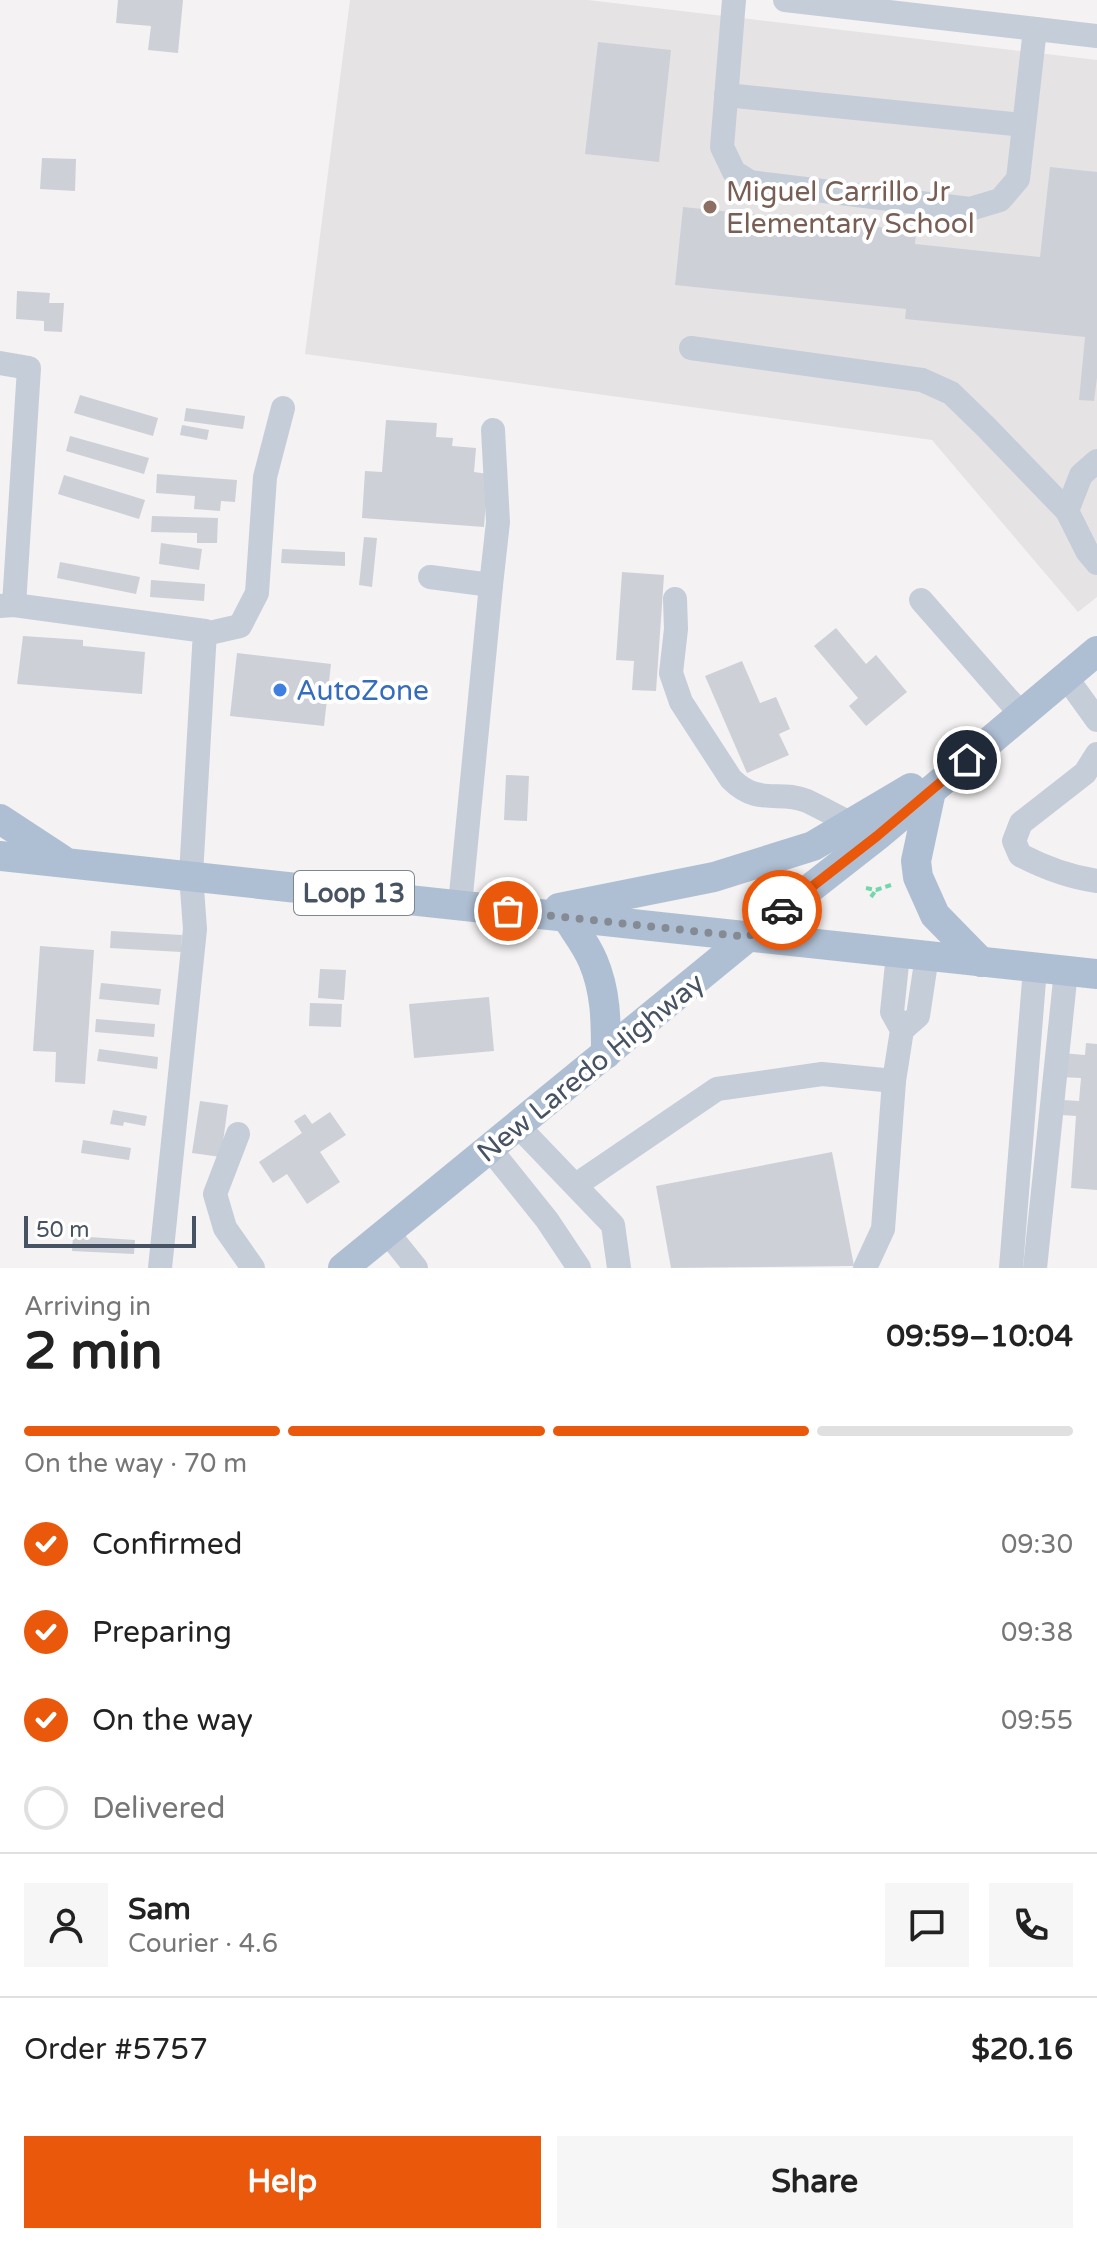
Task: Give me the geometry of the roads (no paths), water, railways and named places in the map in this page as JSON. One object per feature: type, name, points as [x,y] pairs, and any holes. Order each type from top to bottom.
[{"type":"main road","name":"New Laredo Highway","points":[[343,1268],[748,937],[864,830],[931,791],[1097,651]]},
{"type":"main road","points":[[532,914],[714,877],[864,830],[985,745]]},
{"type":"main road","points":[[931,791],[916,861],[918,877],[935,915],[981,962]]},
{"type":"main road","points":[[0,819],[66,863]]},
{"type":"main road","name":"Loop 13","points":[[0,856],[1097,974]]},
{"type":"main road","points":[[567,918],[593,961],[605,1003],[606,1054]]},
{"type":"street","points":[[734,0],[722,147],[734,172],[750,182],[970,209],[1000,200],[1018,179],[1035,29]]},
{"type":"street","points":[[785,0],[1097,36]]},
{"type":"street","points":[[726,95],[1023,125]]},
{"type":"street","points":[[691,348],[922,380],[951,393],[1067,511],[1087,551],[1097,563]]},
{"type":"street","points":[[0,363],[29,368],[7,606],[205,631],[191,875],[195,929],[160,1268]]},
{"type":"street","points":[[205,634],[240,626],[257,593],[265,477],[283,408]]},
{"type":"street","points":[[460,905],[498,522],[493,430]]},
{"type":"street","points":[[1067,511],[1081,475],[1097,461]]},
{"type":"street","points":[[430,577],[491,585]]},
{"type":"street","points":[[675,599],[676,629],[671,673],[681,702],[731,779],[740,788],[755,795],[806,800],[864,830]]},
{"type":"street","points":[[921,600],[1021,714]]},
{"type":"street","points":[[1066,677],[1097,720]]},
{"type":"street","points":[[1097,754],[1085,773],[1021,823],[1014,841],[1020,855],[1045,868],[1097,881]]},
{"type":"street","points":[[865,1268],[883,1229],[894,1081],[902,1030],[892,1012],[912,955]]},
{"type":"street","points":[[1011,1268],[1035,968]]},
{"type":"street","points":[[1035,1268],[1066,971]]},
{"type":"street","points":[[530,1198],[717,1089],[822,1074],[894,1081]]},
{"type":"street","points":[[518,1126],[613,1225],[619,1268]]},
{"type":"street","points":[[238,1134],[215,1194],[225,1228],[253,1268]]},
{"type":"street","points":[[490,1149],[530,1198],[579,1268]]},
{"type":"street","points":[[387,1232],[416,1268]]},
{"type":"place","name":"Miguel Carrillo Jr Elementary School","points":[[710,207]]},
{"type":"place","name":"AutoZone","points":[[280,690]]}]
